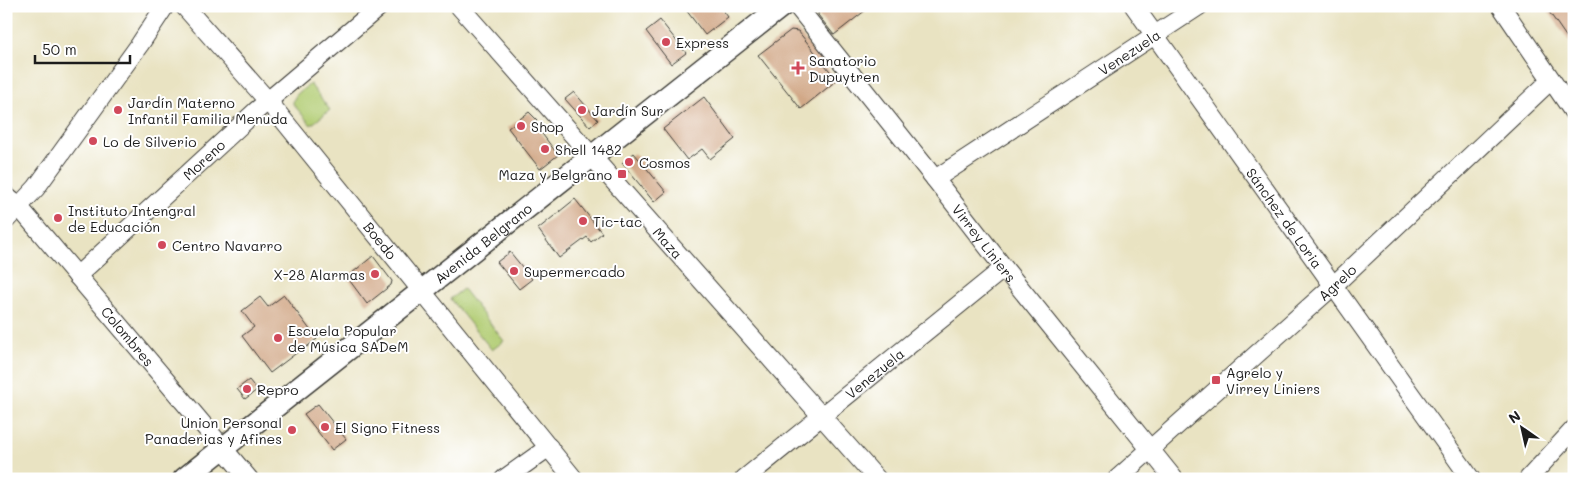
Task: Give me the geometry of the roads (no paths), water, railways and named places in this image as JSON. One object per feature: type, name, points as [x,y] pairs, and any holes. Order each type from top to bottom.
[{"type":"main road","name":"Avenida Belgrano","points":[[184,479],[782,6]]},
{"type":"street","points":[[6,220],[12,202],[42,180],[140,44],[165,6]]},
{"type":"street","name":"Boedo","points":[[184,6],[268,101],[574,479]]},
{"type":"street","name":"Moreno","points":[[77,276],[268,101],[380,6]]},
{"type":"street","name":"Maza","points":[[460,6],[877,479]]},
{"type":"street","name":"Virrey Liniers","points":[[797,6],[1174,479]]},
{"type":"street","name":"Sánchez de Loria","points":[[1134,6],[1471,479]]},
{"type":"street","name":"Venezuela","points":[[936,179],[1199,6]]},
{"type":"street","points":[[1502,6],[1574,112]]},
{"type":"street","name":"Agrelo","points":[[1116,479],[1333,286],[1551,80]]},
{"type":"street","name":"Colombres","points":[[12,202],[249,479]]},
{"type":"street","name":"Venezuela","points":[[744,479],[1004,268]]},
{"type":"street","points":[[1528,479],[1574,429]]},
{"type":"street","points":[[504,479],[549,448]]},
{"type":"place","name":"Express","points":[[666,42]]},
{"type":"place","name":"Sanatorio Dupuytren","points":[[798,68]]},
{"type":"place","name":"Jardín Materno Infantil Familia Menuda","points":[[118,110]]},
{"type":"place","name":"Jardín Sur","points":[[582,110]]},
{"type":"place","name":"Shop","points":[[521,126]]},
{"type":"place","name":"Lo de Silverio","points":[[93,141]]},
{"type":"place","name":"Shell 1482","points":[[545,149]]},
{"type":"place","name":"Cosmos","points":[[629,162]]},
{"type":"place","name":"Maza y Belgrano","points":[[622,174]]},
{"type":"place","name":"Instituto Intengral de Educación","points":[[58,218]]},
{"type":"place","name":"Tic-tac","points":[[583,221]]},
{"type":"place","name":"Centro Navarro","points":[[162,245]]},
{"type":"place","name":"Supermercado","points":[[514,271]]},
{"type":"place","name":"X-28 Alarmas","points":[[375,274]]},
{"type":"place","name":"Escuela Popular de Música SADeM","points":[[278,338]]},
{"type":"place","name":"Agrelo y Virrey Liniers","points":[[1216,380]]},
{"type":"place","name":"Repro","points":[[247,389]]},
{"type":"place","name":"El Signo Fitness","points":[[325,427]]},
{"type":"place","name":"Union Personal Panaderias y Afines","points":[[292,430]]}]
